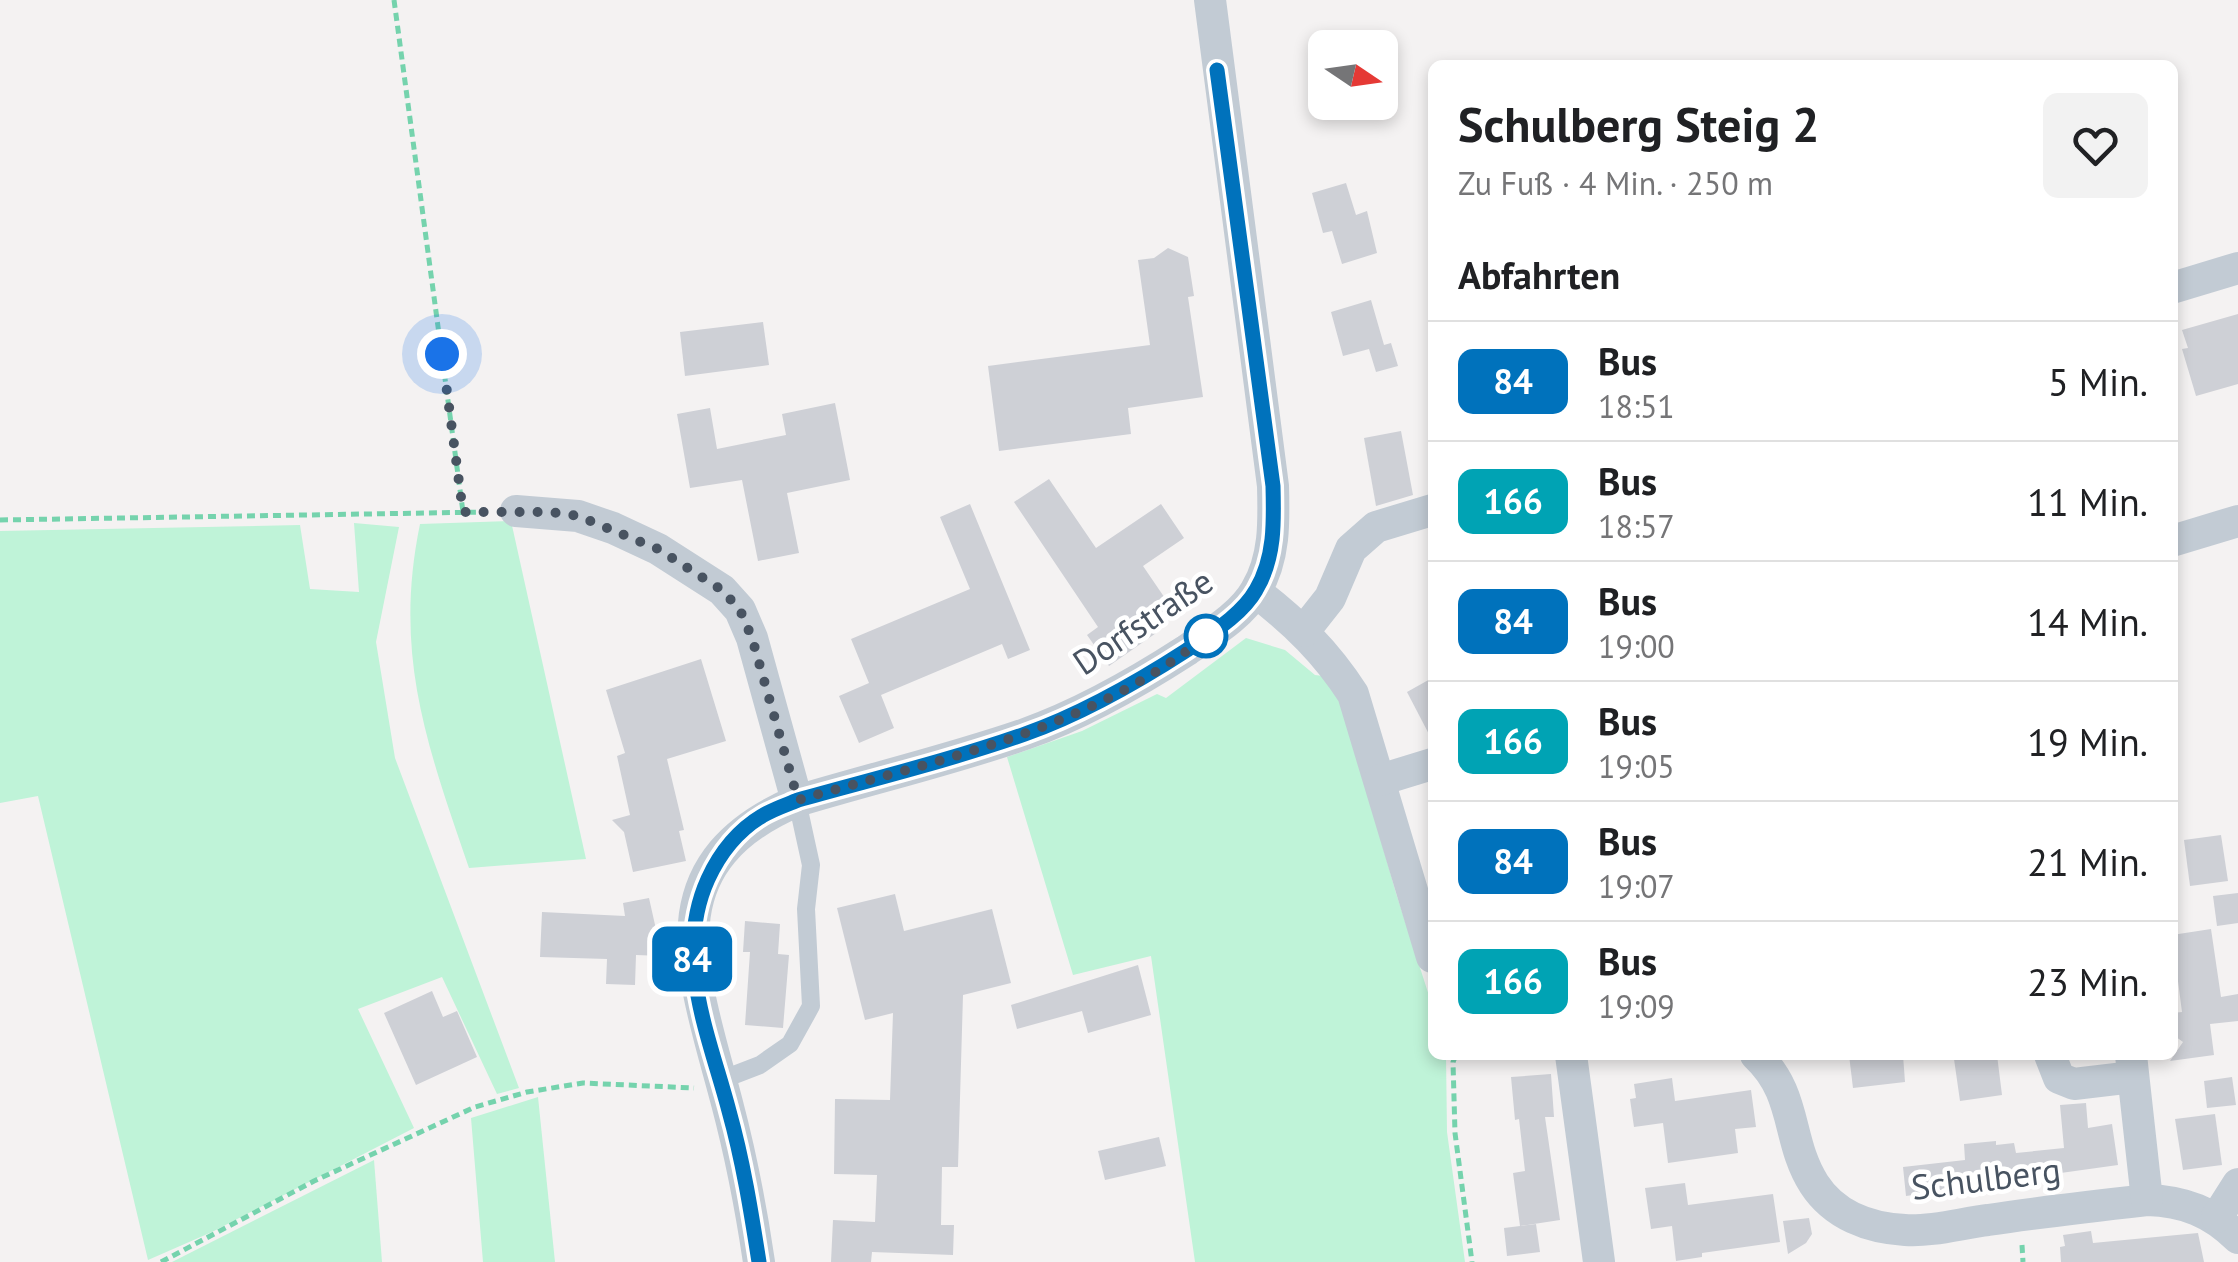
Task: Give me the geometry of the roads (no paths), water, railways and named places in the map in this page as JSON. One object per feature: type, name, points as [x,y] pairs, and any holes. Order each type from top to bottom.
[{"type":"street","name":"Dorfstraße","points":[[759,1262],[746,1174],[696,990],[692,957],[693,925],[702,892],[718,858],[762,816],[798,800],[1025,734],[1089,707],[1198,642],[1256,592],[1274,532],[1273,486],[1210,0]]},
{"type":"street","points":[[2178,286],[2238,268]]},
{"type":"street","points":[[516,511],[578,516],[614,528],[658,549],[722,590],[740,610],[752,638],[798,800]]},
{"type":"street","points":[[1304,631],[1330,598],[1350,549],[1376,528],[1428,511]]},
{"type":"street","points":[[2178,539],[2238,521]]},
{"type":"street","points":[[1256,592],[1304,631],[1353,694],[1428,943]]},
{"type":"street","points":[[1380,780],[1428,765]]},
{"type":"street","points":[[1571,1060],[1599,1262]]},
{"type":"street","name":"Schulberg","points":[[1761,1060],[1784,1092],[1806,1171],[1820,1193],[1840,1212],[1856,1219],[1909,1231],[2169,1200],[2228,1228],[2238,1184]]},
{"type":"street","points":[[2052,1060],[2059,1078],[2074,1084],[2132,1066],[2147,1200]]},
{"type":"lane","points":[[721,1080],[760,1065],[790,1044],[811,1006],[806,910],[811,865],[798,800]]}]
